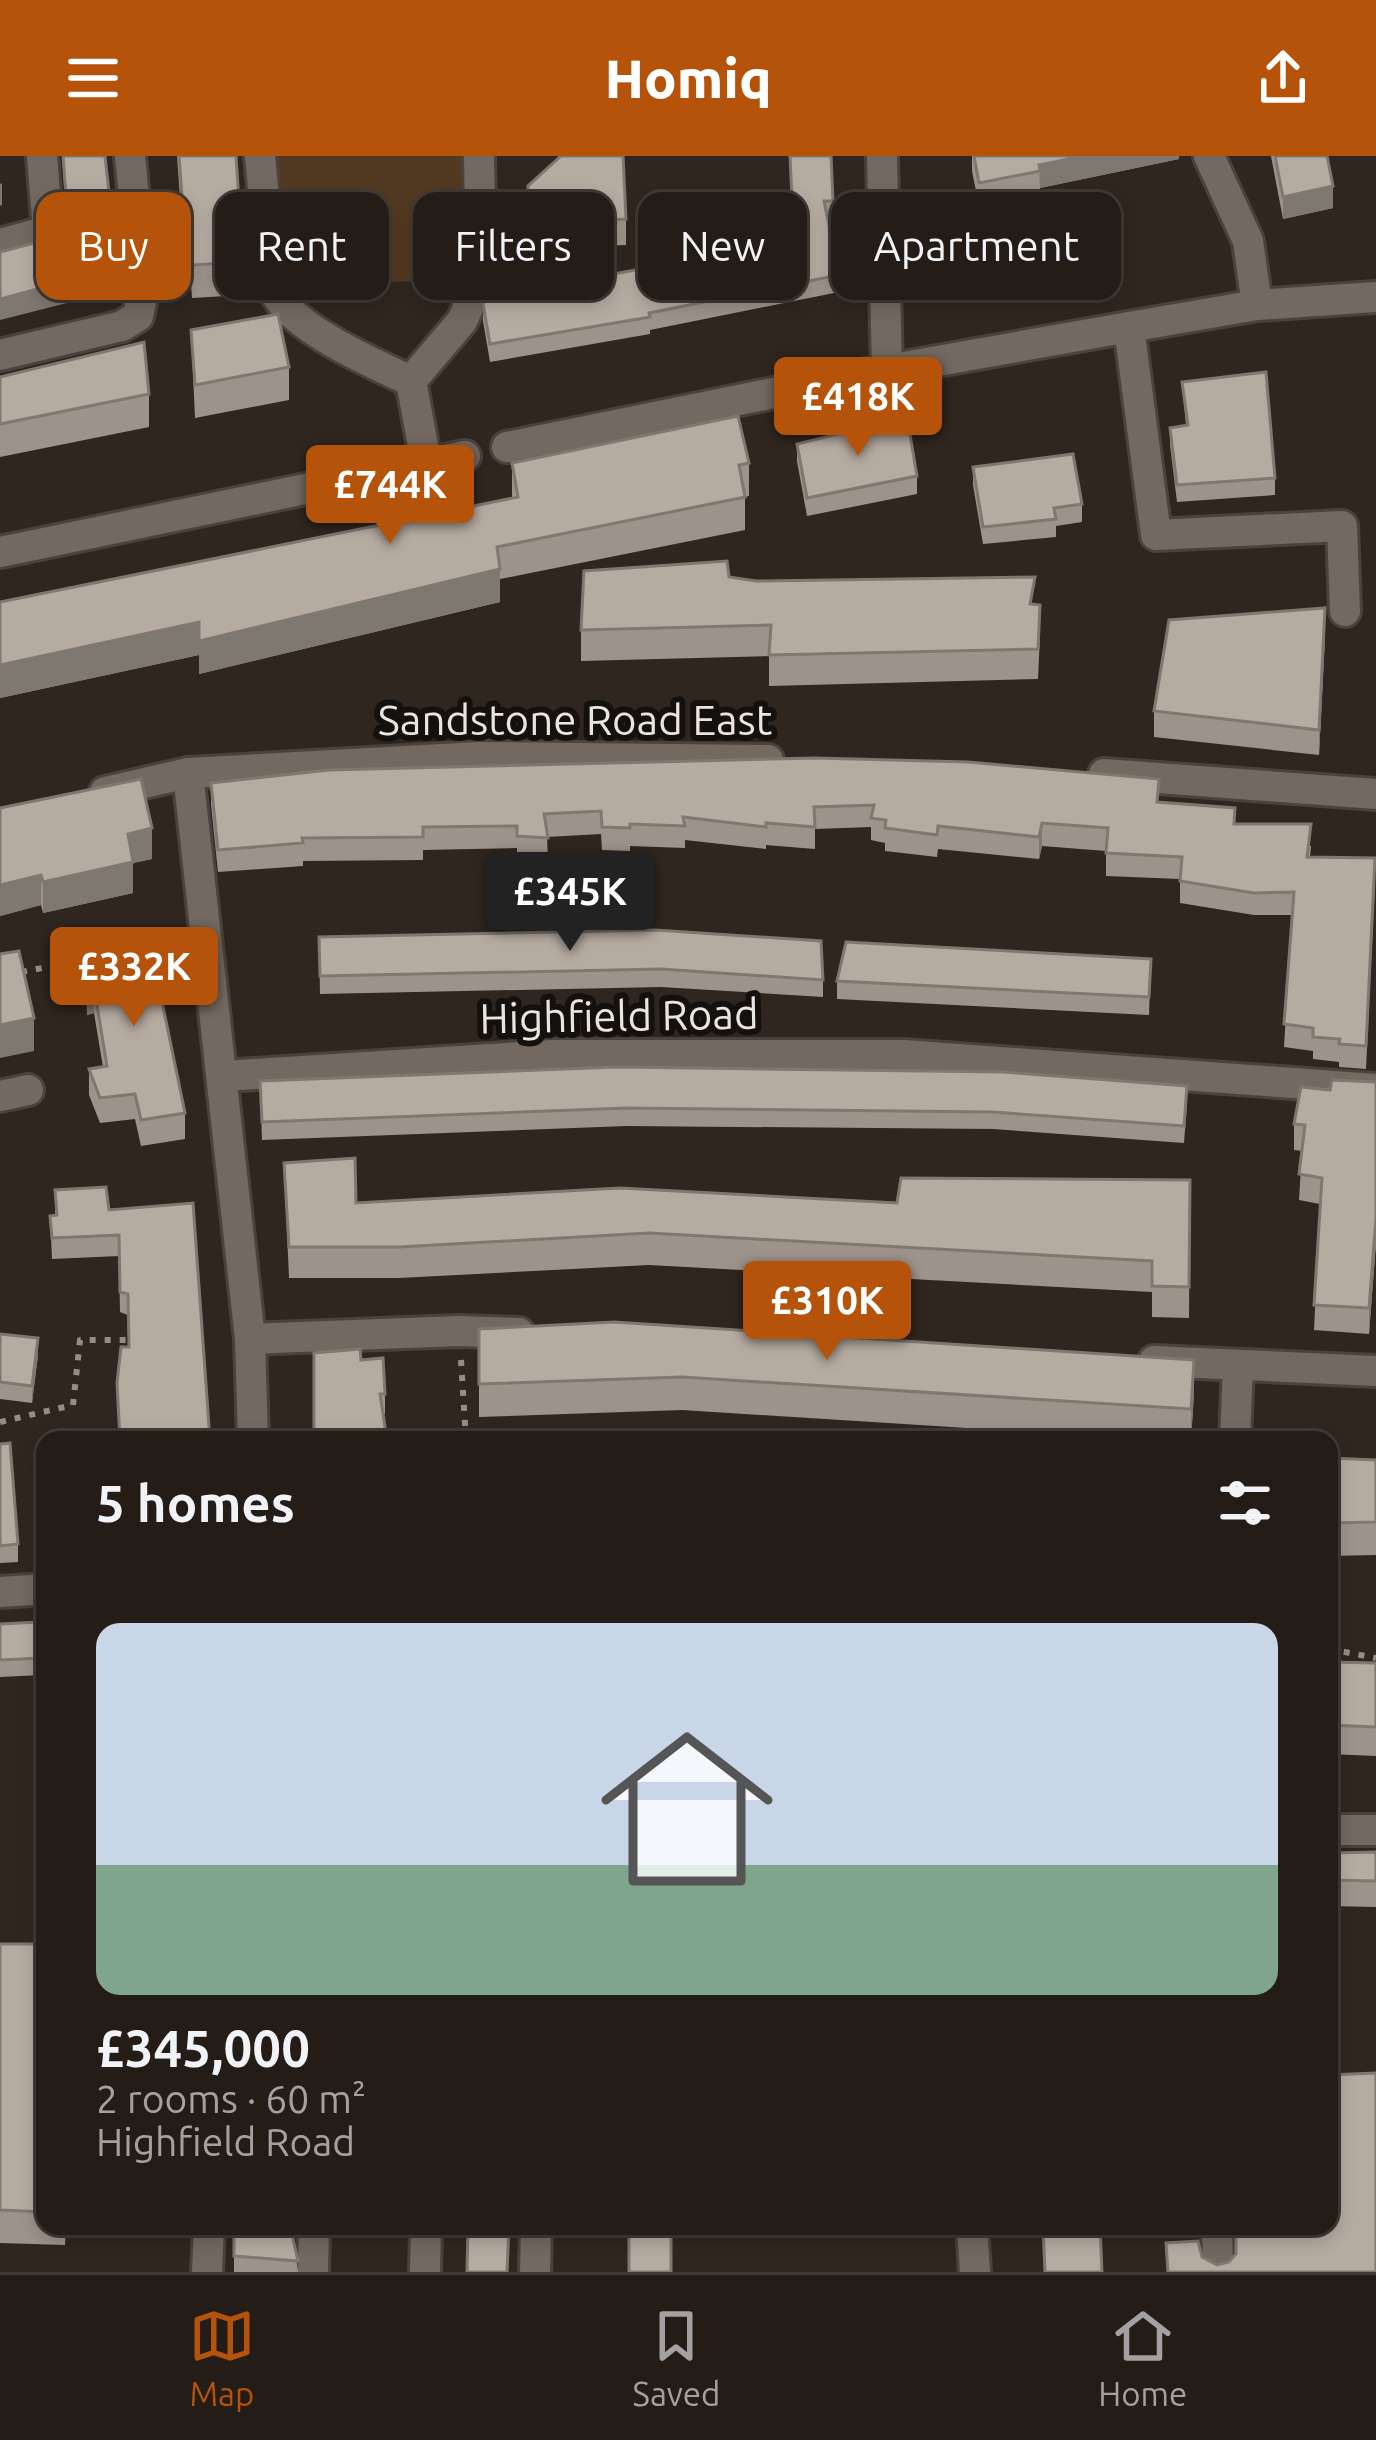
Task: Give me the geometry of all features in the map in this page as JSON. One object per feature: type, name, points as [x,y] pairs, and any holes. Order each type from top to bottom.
[{"type":"street","points":[[0,244],[48,231],[42,156]]},
{"type":"street","points":[[0,355],[122,326],[138,316],[143,292],[130,156]]},
{"type":"street","points":[[260,156],[276,294],[314,327],[411,381]]},
{"type":"street","points":[[411,381],[462,321],[481,279],[478,156]]},
{"type":"street","points":[[882,156],[887,370]]},
{"type":"street","points":[[1209,156],[1248,241],[1257,305]]},
{"type":"street","points":[[507,447],[887,370],[1129,327],[1257,305],[1376,297]]},
{"type":"street","points":[[1129,327],[1156,535],[1342,526],[1346,611]]},
{"type":"street","points":[[411,381],[426,462]]},
{"type":"street","points":[[0,552],[465,456]]},
{"type":"street","name":"Sandstone Road East","points":[[85,796],[188,773],[479,758],[795,760]]},
{"type":"street","points":[[1070,772],[1376,794]]},
{"type":"street","points":[[188,773],[250,1340],[254,1431]]},
{"type":"street","name":"Highfield Road","points":[[223,1076],[552,1055],[904,1055],[1376,1089]]},
{"type":"street","points":[[250,1340],[459,1331],[550,1334]]},
{"type":"street","points":[[1116,1358],[1376,1371]]},
{"type":"street","points":[[1235,1431],[1238,1366]]},
{"type":"street","points":[[0,1592],[36,1590]]},
{"type":"street","points":[[1338,1830],[1376,1830]]},
{"type":"street","points":[[207,2272],[209,2235]]},
{"type":"street","points":[[313,2272],[314,2235]]},
{"type":"street","points":[[425,2272],[426,2235]]},
{"type":"street","points":[[536,2235],[536,2272]]},
{"type":"street","points":[[973,2235],[975,2272]]},
{"type":"street","points":[[1216,2235],[1218,2272]]},
{"type":"path","points":[[141,950],[206,937]]},
{"type":"path","points":[[0,976],[94,958]]},
{"type":"path","points":[[459,1331],[465,1431]]},
{"type":"path","points":[[0,1422],[73,1405],[80,1340],[144,1340]]},
{"type":"path","points":[[1338,1651],[1376,1658]]},
{"type":"shaded area","points":[[272,156],[464,156],[464,192],[413,192],[413,282],[389,282],[389,192],[275,192]]},
{"type":"building","points":[[63,156],[105,156],[109,192],[66,192]]},
{"type":"building","points":[[179,156],[236,156],[238,192],[215,192],[215,264],[192,265],[191,192],[182,192]]},
{"type":"building","points":[[561,156],[623,156],[626,219],[614,220],[614,192],[528,192],[528,186]]},
{"type":"building","points":[[790,156],[831,156],[833,192],[831,201],[824,201],[831,236],[831,277],[807,281],[807,192],[792,192]]},
{"type":"building","points":[[974,156],[1084,156],[979,183]]},
{"type":"building","points":[[1275,156],[1327,156],[1333,186],[1283,197]]},
{"type":"building","points":[[36,242],[36,289],[0,299],[0,252]]},
{"type":"building","points":[[638,269],[638,300],[714,300],[649,313],[650,317],[490,344],[485,300],[614,300],[614,274]]},
{"type":"building","points":[[278,314],[289,367],[195,385],[191,330]]},
{"type":"building","points":[[144,342],[149,394],[0,424],[0,377]]},
{"type":"building","points":[[1266,372],[1275,478],[1177,485],[1170,428],[1188,425],[1182,382]]},
{"type":"building","points":[[738,416],[749,463],[739,465],[745,497],[497,547],[500,569],[199,641],[199,622],[0,665],[0,602],[518,497],[512,463]]},
{"type":"building","points":[[907,417],[917,476],[807,498],[797,444]]},
{"type":"building","points":[[1073,454],[1082,504],[1054,508],[1056,519],[983,527],[973,467]]},
{"type":"building","points":[[727,561],[729,577],[756,581],[1035,577],[1030,604],[1040,605],[1038,649],[769,655],[771,625],[581,630],[584,571]]},
{"type":"building","points":[[1325,608],[1319,730],[1154,711],[1169,620]]},
{"type":"building","points":[[815,758],[968,762],[1159,779],[1157,802],[1235,808],[1234,824],[1311,824],[1307,857],[1375,858],[1366,1046],[1339,1044],[1340,1039],[1313,1037],[1313,1028],[1284,1024],[1294,892],[1254,893],[1180,881],[1182,857],[1106,853],[1108,828],[1042,823],[1039,837],[938,826],[937,835],[885,828],[886,820],[871,818],[874,805],[814,807],[815,827],[766,823],[766,827],[683,817],[685,826],[630,824],[630,828],[602,827],[601,811],[544,814],[548,838],[517,836],[517,826],[423,827],[423,837],[302,838],[303,843],[218,850],[211,783],[329,770]]},
{"type":"building","points":[[141,779],[152,828],[128,834],[133,862],[43,882],[41,875],[0,885],[0,808]]},
{"type":"building","points":[[655,930],[821,941],[823,980],[661,969],[320,976],[319,937]]},
{"type":"building","points":[[148,934],[185,1113],[141,1120],[135,1094],[100,1098],[89,1069],[107,1066],[94,987],[87,990],[85,958],[103,955],[103,941]]},
{"type":"building","points":[[846,942],[1151,959],[1149,997],[837,981]]},
{"type":"building","points":[[19,951],[34,1018],[0,1025],[0,954]]},
{"type":"building","points":[[615,1067],[1003,1072],[1187,1086],[1184,1126],[993,1112],[626,1108],[262,1122],[260,1081]]},
{"type":"building","points":[[1332,1080],[1376,1082],[1376,1218],[1369,1308],[1314,1305],[1322,1178],[1299,1174],[1305,1125],[1294,1124],[1301,1087],[1330,1090]]},
{"type":"building","points":[[355,1158],[356,1203],[620,1188],[897,1203],[901,1178],[1190,1180],[1189,1287],[1152,1286],[1152,1261],[649,1233],[399,1247],[289,1247],[284,1163]]},
{"type":"building","points":[[106,1187],[109,1210],[193,1203],[209,1431],[120,1431],[121,1347],[129,1347],[128,1294],[120,1292],[119,1235],[52,1238],[55,1190]]},
{"type":"building","points":[[614,1322],[1194,1360],[1191,1409],[682,1377],[479,1384],[479,1329]]},
{"type":"building","points":[[0,1334],[38,1338],[32,1386],[0,1382]]},
{"type":"building","points":[[360,1349],[361,1360],[383,1358],[385,1394],[380,1394],[386,1431],[314,1431],[314,1353]]},
{"type":"building","points":[[10,1443],[18,1544],[0,1546],[0,1444]]},
{"type":"building","points":[[1338,1458],[1376,1460],[1376,1522],[1338,1523]]},
{"type":"building","points":[[36,1622],[36,1658],[0,1660],[0,1624]]},
{"type":"building","points":[[1338,1662],[1376,1663],[1376,1727],[1338,1725]]},
{"type":"building","points":[[1376,1852],[1376,1881],[1338,1880],[1338,1853]]},
{"type":"building","points":[[0,1944],[36,1944],[36,2212],[0,2210]]},
{"type":"building","points":[[1376,2073],[1376,2272],[1168,2272],[1166,2243],[1198,2241],[1202,2257],[1217,2265],[1236,2254],[1236,2235],[1338,2235],[1338,2075]]},
{"type":"building","points":[[234,2235],[294,2235],[298,2261],[234,2256]]},
{"type":"building","points":[[468,2235],[509,2235],[507,2272],[467,2272]]},
{"type":"building","points":[[629,2235],[671,2235],[671,2272],[629,2272]]},
{"type":"building","points":[[1043,2235],[1100,2235],[1102,2272],[1045,2272]]}]
